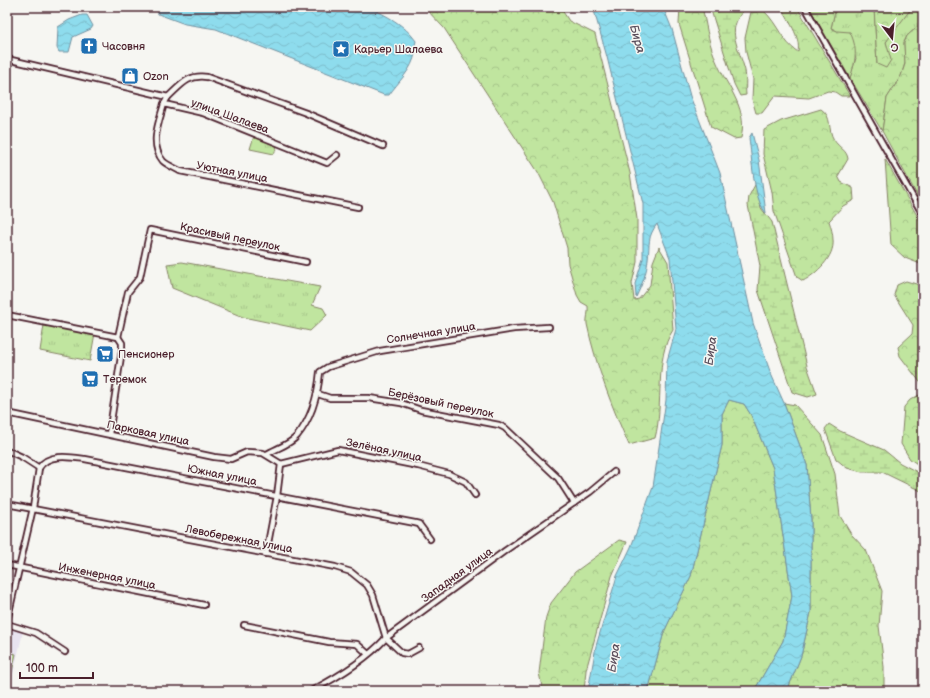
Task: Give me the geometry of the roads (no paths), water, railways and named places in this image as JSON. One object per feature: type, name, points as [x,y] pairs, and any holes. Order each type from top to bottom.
[{"type":"street","points":[[805,7],[923,215]]},
{"type":"street","points":[[7,60],[168,96]]},
{"type":"street","points":[[164,104],[168,96],[190,78],[196,75],[207,77],[306,113],[383,146]]},
{"type":"street","name":"улица Шалаева","points":[[164,104],[203,113],[327,163],[337,155]]},
{"type":"street","name":"Уютная улица","points":[[164,104],[155,137],[158,151],[164,161],[180,171],[358,207]]},
{"type":"street","name":"Красивый переулок","points":[[118,337],[128,292],[140,277],[150,230],[306,262]]},
{"type":"street","points":[[7,315],[118,337],[122,343],[122,350],[109,434]]},
{"type":"street","name":"Солнечная улица","points":[[318,394],[320,372],[328,367],[380,351],[507,330],[549,327]]},
{"type":"street","points":[[267,454],[296,437],[318,394]]},
{"type":"street","name":"Берёзовый переулок","points":[[318,394],[330,398],[369,398],[401,403],[421,410],[499,425],[535,455],[558,478],[574,503]]},
{"type":"street","name":"Парковая улица","points":[[7,413],[231,459],[247,452],[267,454],[281,464]]},
{"type":"street","name":"Зелёная улица","points":[[281,464],[338,450],[418,466],[449,474],[466,482],[475,495]]},
{"type":"street","points":[[11,452],[17,454],[39,468],[33,508],[7,622],[36,633],[65,652]]},
{"type":"street","name":"Южная улица","points":[[39,468],[42,463],[55,458],[68,457],[85,459],[415,523],[419,524],[430,539]]},
{"type":"street","points":[[266,554],[277,496],[281,464]]},
{"type":"street","name":"Западная улица","points":[[311,691],[327,683],[368,654],[386,638],[506,550],[574,503],[614,472]]},
{"type":"street","name":"Левобережная улица","points":[[7,504],[335,567],[351,572],[368,585],[373,595],[386,638]]},
{"type":"street","name":"Инженерная улица","points":[[7,565],[204,605]]},
{"type":"street","points":[[244,625],[330,642],[357,644],[368,654]]},
{"type":"street","points":[[386,638],[402,653],[408,654],[419,648]]},
{"type":"water","name":"Карьер Шалаева","points":[[157,7],[369,7],[401,25],[411,35],[416,41],[414,59],[405,75],[389,95],[384,95],[216,29],[185,24],[158,14]]},
{"type":"water","name":"Бира","points":[[593,7],[663,7],[672,29],[690,96],[720,173],[753,323],[771,374],[784,403],[807,465],[811,520],[811,612],[801,656],[787,691],[754,691],[783,641],[792,596],[773,468],[751,415],[744,404],[729,400],[722,414],[722,445],[691,576],[664,632],[648,691],[588,691],[596,646],[617,576],[631,547],[653,487],[666,400],[667,361],[676,329],[670,258],[657,224],[650,237],[647,269],[636,297],[635,284],[643,259],[643,204],[607,57]]},
{"type":"water","points":[[82,15],[87,15],[93,26],[91,29],[73,37],[69,52],[59,52],[57,48],[58,27],[69,20]]},
{"type":"water","points":[[752,133],[759,160],[766,213],[758,198],[754,177],[749,138]]},
{"type":"place","name":"Часовня","points":[[89,46]]},
{"type":"place","name":"Карьер Шалаева","points":[[341,49]]},
{"type":"place","name":"Ozon","points":[[130,76]]},
{"type":"place","name":"Пенсионер","points":[[105,354]]},
{"type":"place","name":"Теремок","points":[[90,379]]}]
